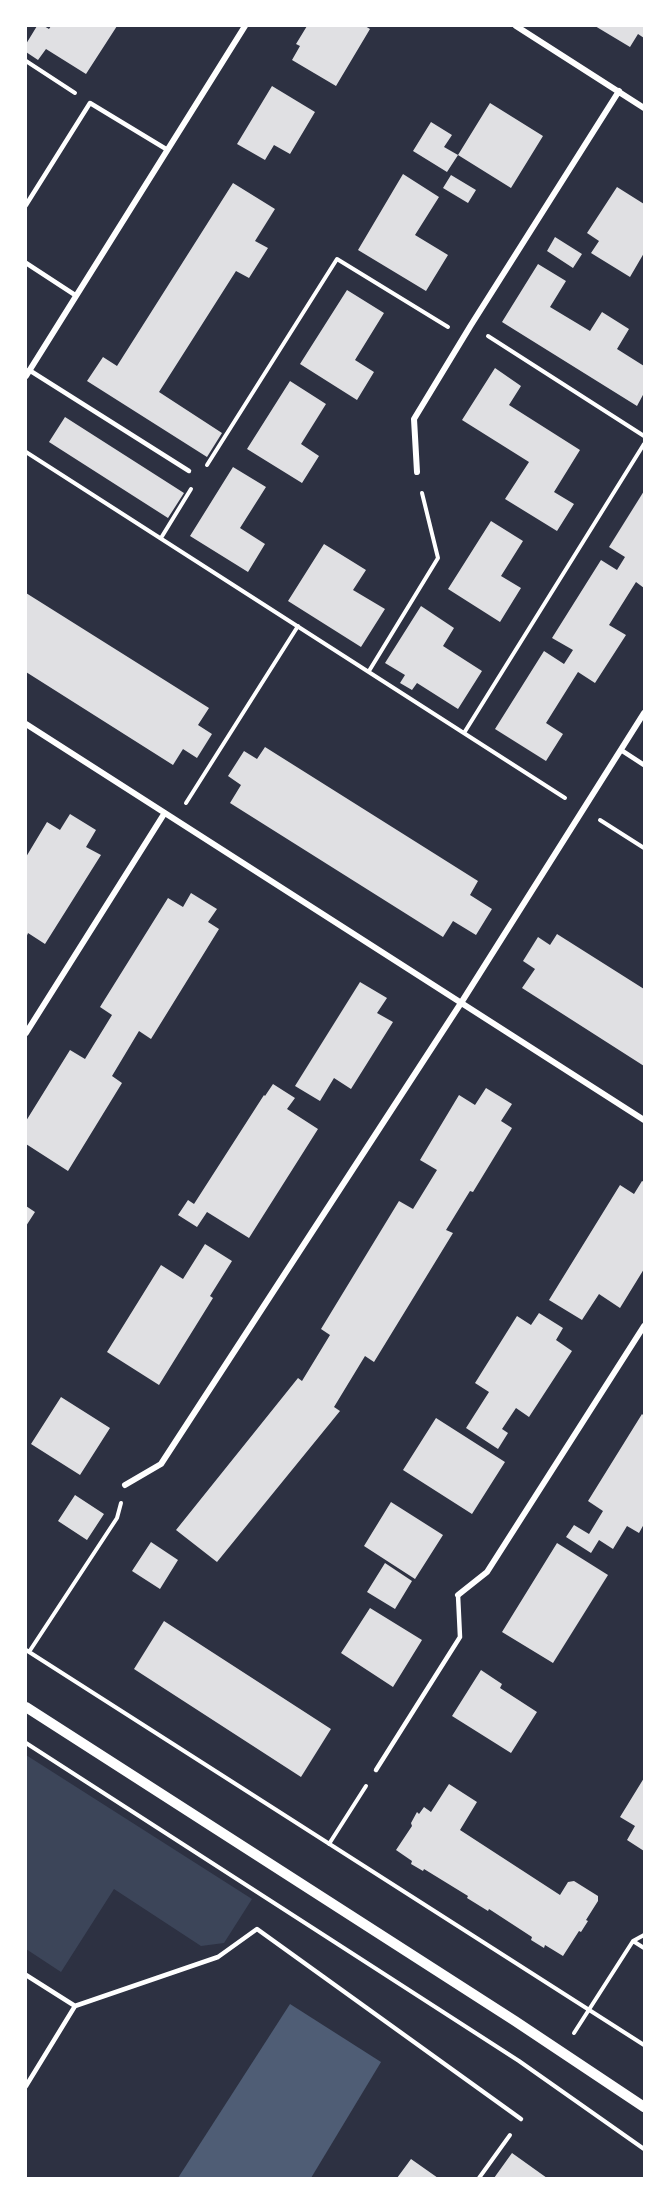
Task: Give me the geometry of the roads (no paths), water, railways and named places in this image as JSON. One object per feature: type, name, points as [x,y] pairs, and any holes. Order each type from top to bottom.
[{"type":"street","points":[[27,373],[245,26]]},
{"type":"street","points":[[516,26],[645,108]]},
{"type":"street","points":[[417,472],[414,419],[619,91]]},
{"type":"street","points":[[125,1485],[161,1464],[461,1003],[645,713]]},
{"type":"street","points":[[26,724],[645,1120]]},
{"type":"street","points":[[26,1034],[164,814]]},
{"type":"street","points":[[458,1595],[488,1572],[645,1326]]},
{"type":"street","points":[[26,1707],[645,2107]]},
{"type":"lane","points":[[26,205],[90,103],[166,149]]},
{"type":"lane","points":[[26,263],[75,295]]},
{"type":"lane","points":[[27,373],[189,471]]},
{"type":"lane","points":[[621,750],[645,765]]},
{"type":"lane","points":[[376,1770],[460,1636],[458,1595]]},
{"type":"lane","points":[[26,2086],[75,2006],[218,1957],[257,1929],[521,2118]]},
{"type":"lane","points":[[26,1975],[75,2006]]}]
